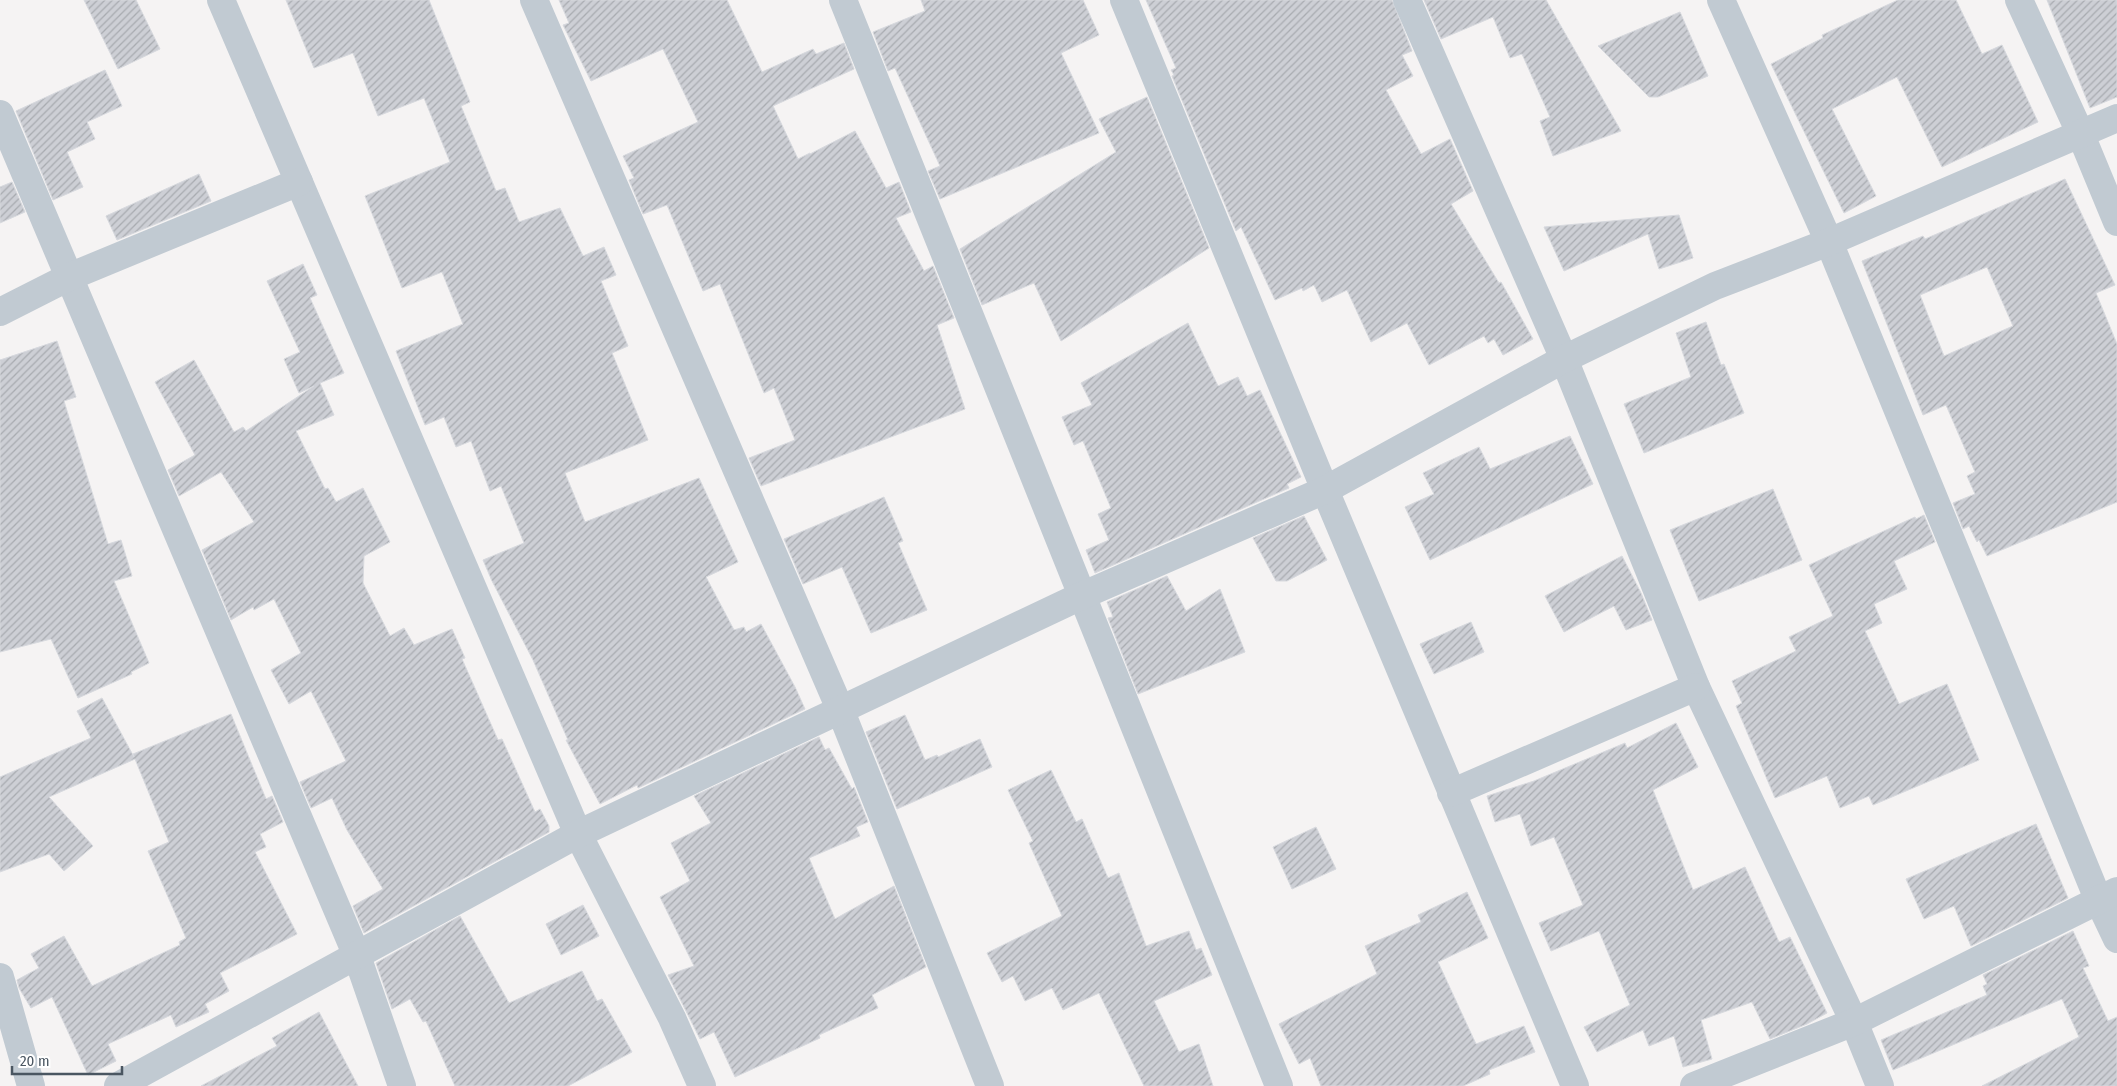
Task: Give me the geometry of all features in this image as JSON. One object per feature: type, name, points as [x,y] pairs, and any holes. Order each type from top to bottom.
[{"type":"street","points":[[221,0],[578,834],[672,1018],[702,1086]]},
{"type":"street","points":[[534,0],[840,709],[990,1086]]},
{"type":"street","points":[[844,0],[1081,596],[1279,1086]]},
{"type":"street","points":[[1124,0],[1325,490],[1575,1086]]},
{"type":"street","points":[[1407,0],[1564,359],[1696,687],[1854,1022],[1880,1086]]},
{"type":"street","points":[[1720,0],[1829,242],[2108,895],[2117,939]]},
{"type":"street","points":[[2019,0],[2081,135],[2117,222]]},
{"type":"street","points":[[0,114],[357,956],[402,1086]]},
{"type":"street","points":[[118,1086],[578,834],[1081,596],[1325,490],[1564,359],[1715,286],[1829,242],[2117,118]]},
{"type":"street","points":[[0,312],[69,277],[299,182]]},
{"type":"street","points":[[1451,793],[1696,687]]},
{"type":"street","points":[[1694,1086],[1854,1022],[2108,895]]},
{"type":"street","points":[[0,977],[31,1086]]},
{"type":"building","points":[[84,0],[136,0],[160,49],[118,69]]},
{"type":"building","points":[[286,0],[429,0],[470,102],[461,106],[496,191],[505,188],[519,222],[560,208],[583,256],[604,247],[616,275],[601,281],[628,346],[612,353],[648,440],[565,473],[585,522],[699,478],[738,562],[706,577],[734,630],[744,627],[746,632],[761,624],[805,709],[638,788],[637,785],[600,804],[566,740],[568,740],[533,660],[483,560],[524,543],[501,486],[490,491],[471,441],[456,447],[444,417],[425,425],[396,351],[463,324],[442,272],[402,288],[365,196],[450,162],[424,98],[378,116],[353,53],[314,68]]},
{"type":"building","points":[[559,0],[727,0],[762,72],[813,49],[816,54],[844,43],[854,69],[773,106],[798,159],[855,131],[886,188],[899,182],[911,212],[896,218],[924,271],[933,266],[954,318],[937,325],[965,409],[761,486],[749,458],[795,440],[774,388],[764,393],[720,284],[703,291],[667,205],[643,214],[629,180],[634,178],[623,156],[698,122],[663,49],[591,81],[563,25],[569,23]]},
{"type":"building","points":[[921,0],[1083,0],[1099,35],[1061,53],[1099,133],[940,199],[928,171],[940,166],[895,68],[888,71],[873,32],[925,11]]},
{"type":"building","points":[[1146,0],[1392,0],[1412,51],[1402,55],[1413,76],[1386,90],[1421,154],[1450,139],[1473,191],[1451,204],[1499,283],[1501,282],[1533,339],[1503,355],[1494,339],[1488,343],[1484,336],[1429,365],[1407,323],[1371,342],[1347,290],[1322,302],[1314,285],[1303,291],[1302,288],[1275,300],[1241,227],[1236,231],[1172,76],[1174,75],[1171,70],[1176,68]]},
{"type":"building","points":[[1424,0],[1546,0],[1621,131],[1553,156],[1540,121],[1550,117],[1522,54],[1510,58],[1493,17],[1441,39]]},
{"type":"building","points":[[1898,0],[1956,0],[1982,54],[2002,45],[2038,122],[1942,167],[1897,77],[1832,109],[1876,196],[1844,213],[1771,64],[1823,38],[1822,35]]},
{"type":"building","points":[[2047,0],[2117,0],[2117,97],[2090,108]]},
{"type":"building","points":[[1680,12],[1708,76],[1658,97],[1649,97],[1598,46]]},
{"type":"building","points":[[105,70],[122,106],[87,122],[95,139],[67,152],[83,187],[53,200],[16,111]]},
{"type":"building","points":[[1147,97],[1209,248],[1061,341],[1034,283],[982,305],[960,249],[1116,152],[1099,119]]},
{"type":"building","points":[[199,174],[211,201],[117,240],[106,216]]},
{"type":"building","points":[[2065,179],[2115,285],[2096,293],[2117,344],[2117,502],[1987,556],[1969,526],[1963,529],[1953,503],[1975,494],[1967,476],[1975,472],[1946,405],[1923,415],[1862,261],[1923,236],[1925,239]],"holes":[[[1987,267],[2013,326],[1944,356],[1920,295]]]},
{"type":"building","points":[[12,182],[25,212],[0,223],[0,187]]},
{"type":"building","points":[[1679,215],[1693,258],[1659,269],[1648,234],[1564,271],[1544,227]]},
{"type":"building","points":[[303,264],[317,295],[310,298],[344,373],[320,383],[334,415],[296,431],[325,489],[328,488],[336,502],[363,488],[390,542],[364,556],[363,583],[390,636],[404,628],[414,645],[452,629],[465,658],[462,659],[498,740],[502,739],[535,812],[540,809],[549,826],[549,832],[364,933],[353,906],[383,889],[347,830],[332,798],[311,808],[300,782],[346,761],[311,691],[289,704],[271,670],[301,653],[274,599],[254,610],[253,607],[231,620],[202,550],[254,522],[221,472],[179,496],[168,470],[195,455],[155,382],[194,360],[234,432],[243,427],[246,431],[314,386],[299,393],[284,359],[300,352],[267,281]]},
{"type":"building","points":[[1706,322],[1721,365],[1724,364],[1744,413],[1644,453],[1624,404],[1691,377],[1676,333]]},
{"type":"building","points":[[1188,323],[1218,386],[1238,377],[1247,396],[1260,390],[1301,477],[1287,484],[1289,488],[1095,573],[1086,550],[1109,540],[1098,514],[1111,508],[1083,441],[1074,445],[1062,417],[1092,405],[1081,383]]},
{"type":"building","points":[[57,341],[76,397],[64,401],[108,544],[121,540],[132,576],[114,581],[149,663],[131,672],[132,674],[78,698],[51,639],[0,652],[0,360]]},
{"type":"building","points":[[1570,436],[1593,484],[1430,560],[1405,507],[1434,494],[1423,473],[1479,447],[1490,469]]},
{"type":"building","points":[[1773,489],[1802,560],[1699,601],[1670,530]]},
{"type":"building","points":[[884,497],[903,541],[898,543],[927,610],[871,633],[842,567],[803,584],[784,539]]},
{"type":"building","points":[[1924,515],[1935,542],[1894,561],[1907,589],[1874,604],[1882,623],[1865,631],[1899,704],[1947,684],[1979,760],[1873,805],[1869,796],[1840,808],[1827,776],[1775,798],[1736,706],[1742,703],[1732,681],[1796,651],[1789,637],[1833,616],[1809,565],[1915,517],[1916,519]]},
{"type":"building","points":[[1304,516],[1327,560],[1287,581],[1276,581],[1253,538]]},
{"type":"building","points":[[1622,556],[1652,620],[1626,630],[1614,606],[1564,632],[1545,596]]},
{"type":"building","points":[[1167,576],[1186,611],[1220,589],[1245,652],[1138,694],[1108,618],[1113,617],[1107,602]]},
{"type":"building","points":[[1471,622],[1484,652],[1434,674],[1420,644]]},
{"type":"building","points":[[102,698],[134,757],[133,754],[231,714],[266,799],[272,796],[283,822],[260,834],[266,847],[255,852],[297,934],[220,973],[229,991],[205,1004],[209,1012],[176,1027],[171,1015],[108,1044],[116,1061],[88,1075],[52,997],[31,1008],[19,988],[17,980],[39,968],[31,954],[64,936],[92,986],[180,945],[179,942],[186,938],[148,851],[169,842],[135,759],[49,797],[93,846],[64,871],[49,854],[0,872],[0,777],[91,738],[77,711]]},
{"type":"building","points":[[905,715],[925,760],[937,755],[938,757],[980,739],[992,767],[897,809],[866,732]]},
{"type":"building","points":[[1676,723],[1698,767],[1653,790],[1693,890],[1745,867],[1779,942],[1790,937],[1827,1013],[1807,1024],[1770,1039],[1752,1002],[1701,1020],[1712,1059],[1683,1067],[1674,1036],[1649,1046],[1643,1030],[1597,1052],[1584,1027],[1630,1005],[1599,931],[1551,951],[1539,923],[1583,905],[1554,837],[1531,846],[1520,814],[1495,822],[1487,796],[1534,781],[1625,743],[1627,748]]},
{"type":"building","points":[[819,737],[825,750],[829,748],[852,789],[854,787],[868,822],[856,827],[860,836],[809,858],[835,919],[894,886],[926,967],[872,995],[878,1008],[819,1035],[820,1038],[735,1077],[714,1032],[700,1039],[668,975],[694,966],[660,897],[690,881],[671,843],[711,823],[694,796]]},
{"type":"building","points":[[1051,770],[1076,822],[1082,819],[1108,878],[1119,873],[1146,946],[1189,931],[1196,950],[1201,948],[1212,975],[1154,1001],[1179,1052],[1199,1044],[1213,1086],[1144,1086],[1099,993],[1063,1010],[1052,988],[1025,1001],[1013,976],[1002,982],[987,953],[1062,916],[1029,843],[1033,841],[1008,790]]},
{"type":"building","points":[[2036,824],[2068,898],[1971,946],[1954,906],[1924,919],[1906,879]]},
{"type":"building","points":[[1316,827],[1336,869],[1292,889],[1273,847]]},
{"type":"building","points":[[1467,892],[1488,938],[1438,962],[1476,1044],[1524,1026],[1535,1052],[1489,1070],[1490,1074],[1463,1086],[1321,1086],[1310,1058],[1299,1064],[1279,1024],[1377,974],[1365,946],[1421,922],[1418,915]]},
{"type":"building","points":[[583,905],[599,936],[561,955],[546,924]]},
{"type":"building","points":[[460,916],[509,1003],[582,971],[597,1001],[602,999],[632,1052],[568,1086],[455,1086],[426,1021],[423,1022],[410,999],[392,1009],[376,963]]},
{"type":"building","points":[[2073,931],[2089,966],[2083,968],[2108,1021],[2117,1017],[2117,1086],[1982,1086],[2079,1037],[2062,999],[1893,1070],[1881,1040],[1987,995],[1983,986],[1987,984],[1983,975]]},
{"type":"building","points":[[319,1012],[358,1086],[201,1086],[277,1046],[272,1038]]}]
